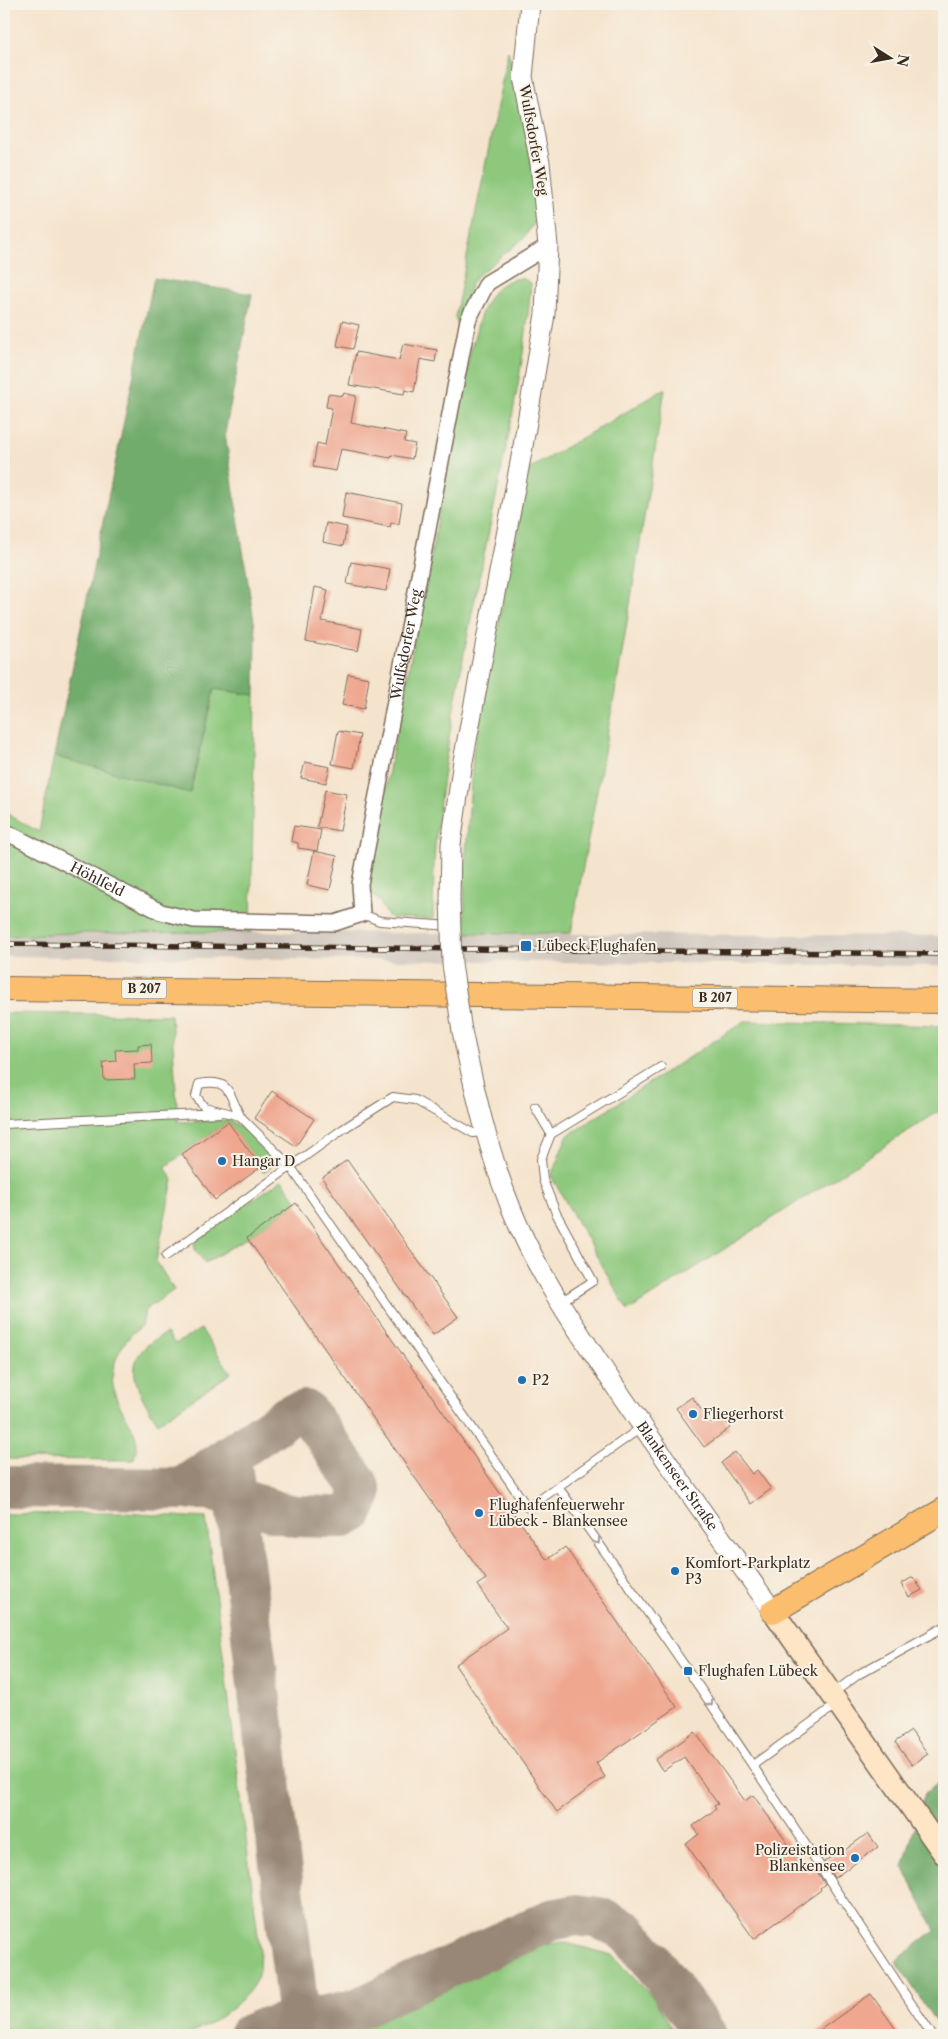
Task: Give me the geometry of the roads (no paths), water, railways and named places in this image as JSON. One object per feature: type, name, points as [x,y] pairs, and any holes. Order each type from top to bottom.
[{"type":"main road","name":"B 207","points":[[4,988],[944,1001]]},
{"type":"main road","points":[[773,1611],[944,1510]]},
{"type":"main road","name":"Blankenseer Straße","points":[[773,1611],[944,1854]]},
{"type":"street","name":"Wulfsdorfer Weg","points":[[469,1068],[452,964],[451,844],[463,761],[540,352],[548,246],[540,163],[523,77],[530,4]]},
{"type":"street","name":"Wulfsdorfer Weg","points":[[362,914],[360,884],[468,320],[487,283],[548,246]]},
{"type":"street","name":"Höhlfeld","points":[[4,831],[161,912],[194,920],[335,923],[362,914]]},
{"type":"street","name":"Blankenseer Straße","points":[[469,1068],[484,1132],[520,1228],[559,1303],[642,1428],[773,1611]]},
{"type":"lane","points":[[362,914],[380,922],[457,926]]},
{"type":"lane","points":[[559,1303],[593,1281],[556,1213],[543,1180],[541,1159],[550,1134],[661,1067]]},
{"type":"lane","points":[[240,1116],[204,1107],[196,1096],[199,1084],[215,1081],[226,1087],[240,1116],[290,1166],[528,1508],[642,1428]]},
{"type":"lane","points":[[166,1256],[290,1166],[393,1097],[415,1100],[473,1133],[484,1132]]},
{"type":"lane","points":[[535,1107],[550,1134]]},
{"type":"lane","points":[[4,1124],[226,1113]]},
{"type":"lane","points":[[558,1488],[620,1572],[753,1765],[932,2035]]},
{"type":"lane","points":[[753,1765],[836,1698],[859,1674],[944,1627]]},
{"type":"railway","points":[[4,944],[944,954]]},
{"type":"place","name":"Lübeck Flughafen","points":[[526,946]]},
{"type":"place","name":"Hangar D","points":[[222,1161]]},
{"type":"place","name":"P2","points":[[522,1380]]},
{"type":"place","name":"Fliegerhorst","points":[[693,1414]]},
{"type":"place","name":"Flughafenfeuerwehr Lübeck - Blankensee","points":[[479,1513]]},
{"type":"place","name":"Komfort-Parkplatz P3","points":[[675,1571]]},
{"type":"place","name":"Flughafen Lübeck","points":[[688,1671]]},
{"type":"place","name":"Polizeistation Blankensee","points":[[855,1858]]}]
